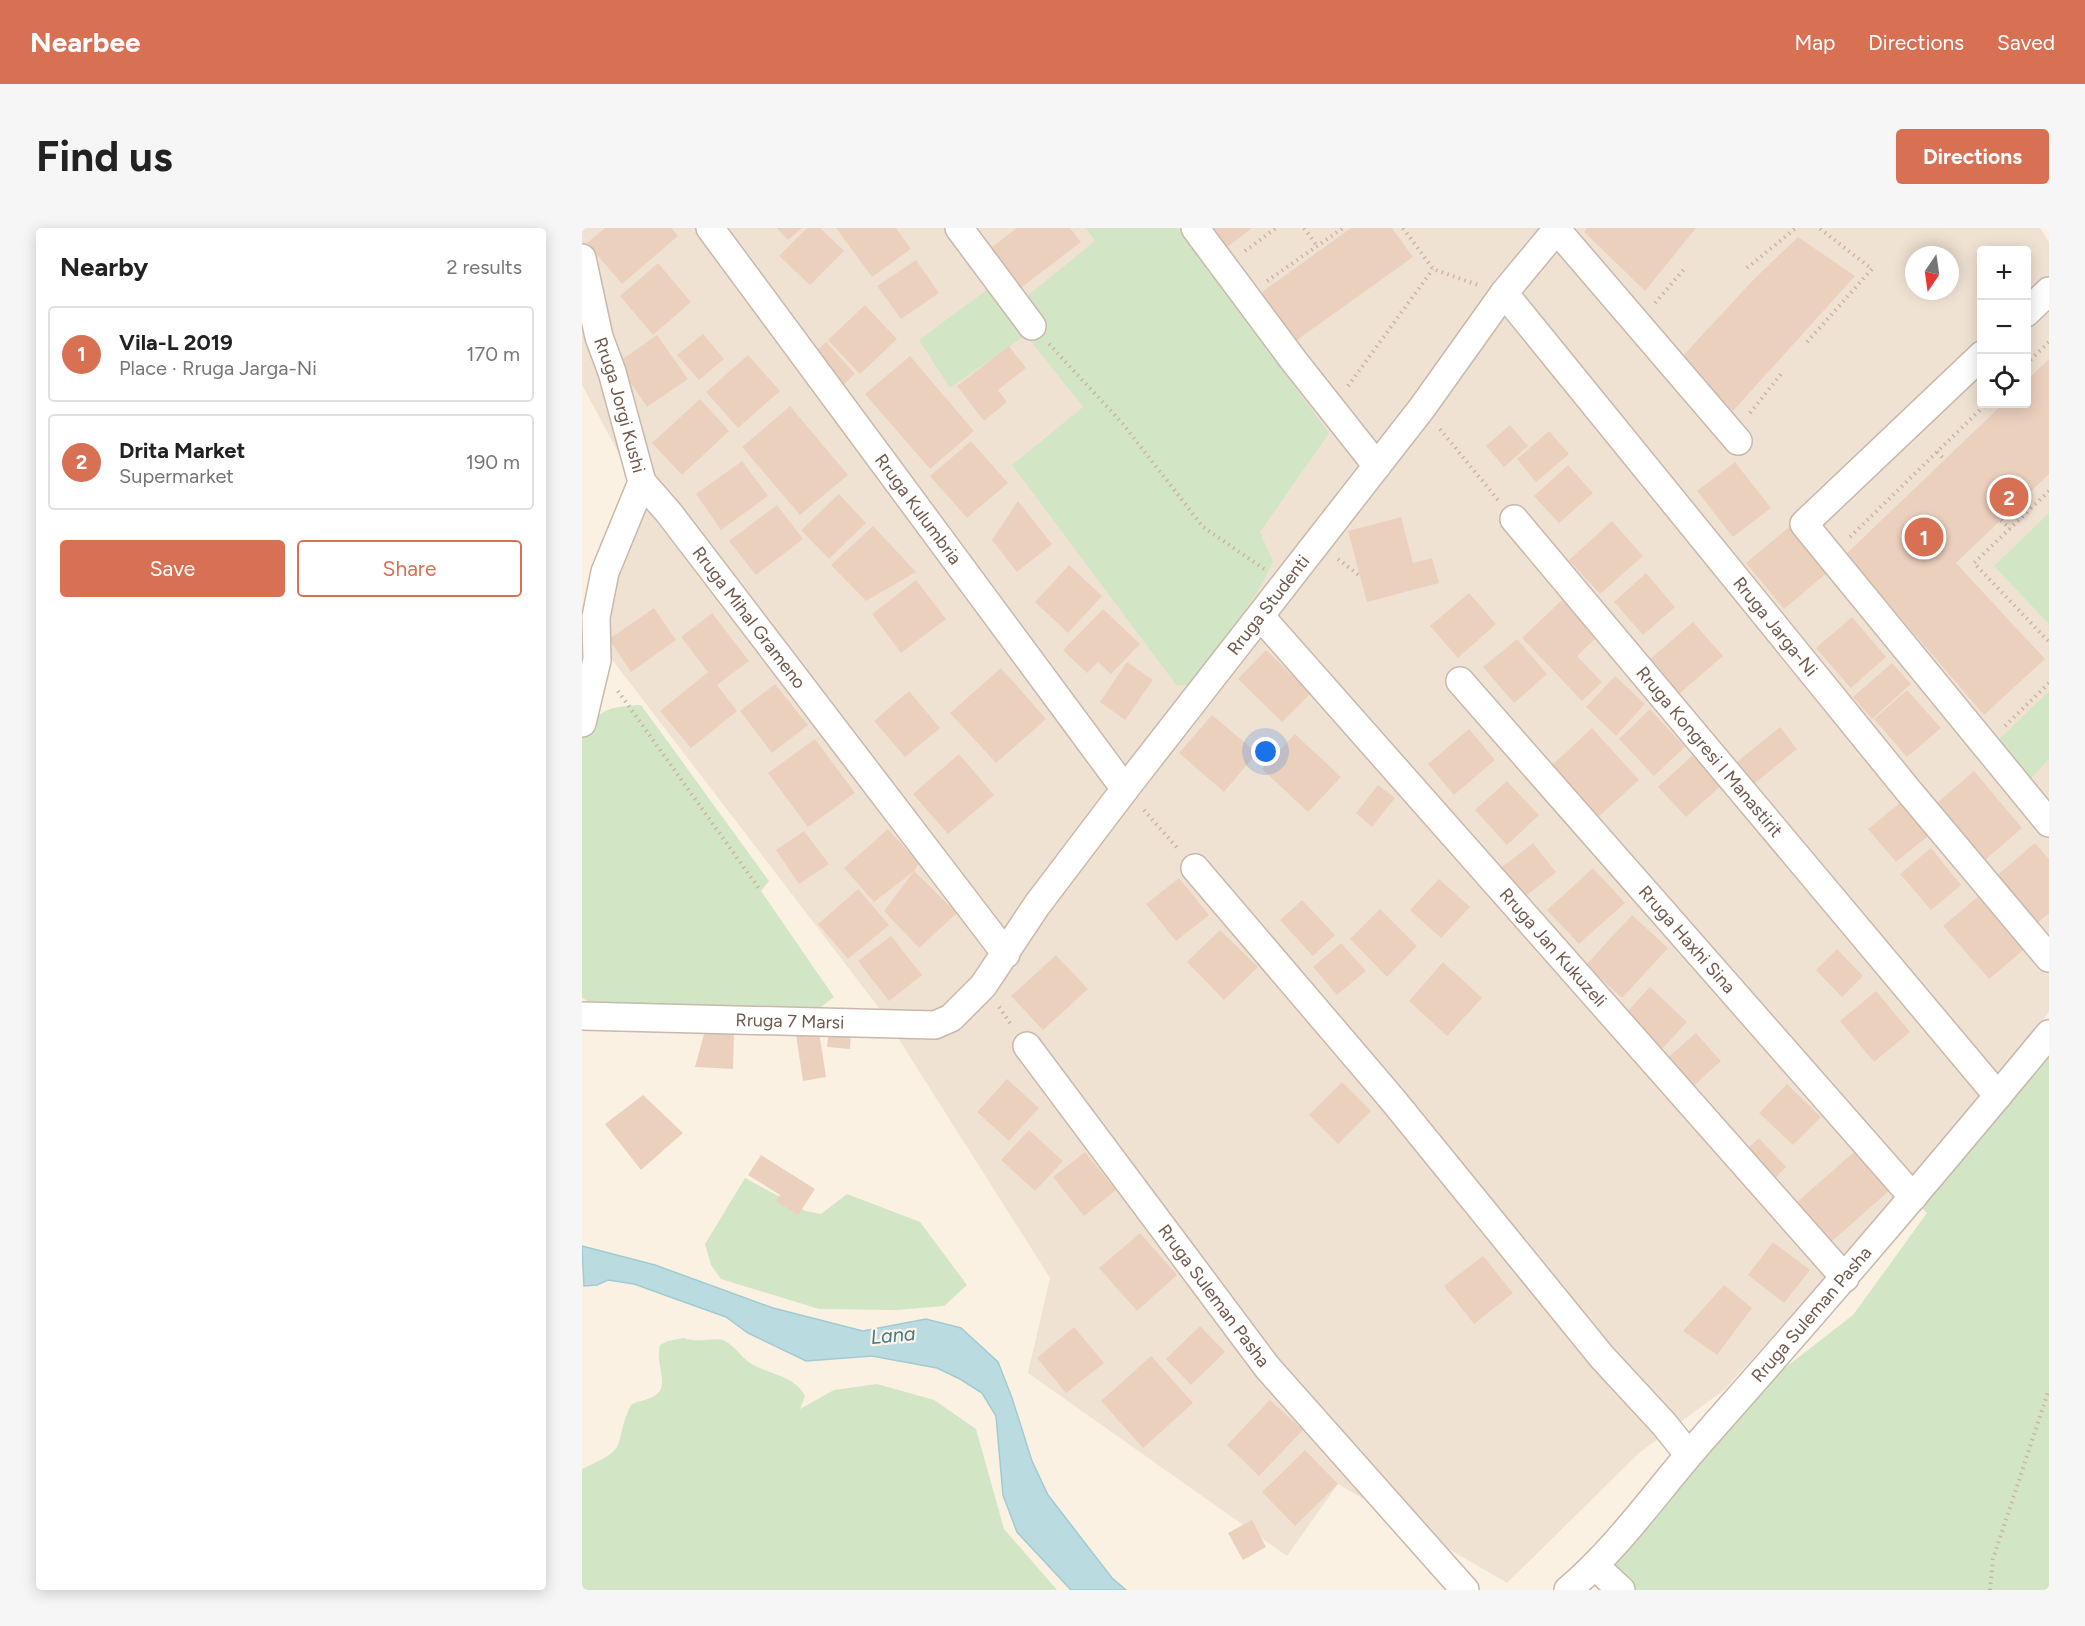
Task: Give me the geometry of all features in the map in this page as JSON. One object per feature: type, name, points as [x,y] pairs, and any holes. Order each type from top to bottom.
[{"type":"street","name":"Rruga Kulumbria","points":[[710,228],[1125,789]]},
{"type":"street","points":[[959,228],[1032,326]]},
{"type":"street","points":[[1195,228],[1245,297],[1377,466]]},
{"type":"street","name":"Rruga Studenti","points":[[983,986],[1037,905],[1422,408],[1504,293],[1557,229]]},
{"type":"street","points":[[1557,229],[1735,438]]},
{"type":"street","name":"Rruga Jorgi Kushi","points":[[582,258],[599,337],[612,372],[642,482]]},
{"type":"street","points":[[2031,308],[2049,291]]},
{"type":"street","name":"Rruga Jarga-Ni","points":[[1504,293],[1907,789],[2049,958]]},
{"type":"street","points":[[1977,360],[1804,524],[2049,823]]},
{"type":"street","points":[[582,723],[597,660],[596,617],[605,572],[642,482]]},
{"type":"street","name":"Rruga Mihal Grameno","points":[[642,482],[669,513],[1006,954]]},
{"type":"street","name":"Rruga Kongresi I Manastirit","points":[[1514,519],[1998,1096]]},
{"type":"street","name":"Rruga Jan Kukuzeli","points":[[1261,617],[1845,1278]]},
{"type":"street","name":"Rruga Haxhi Sina","points":[[1460,681],[1913,1197]]},
{"type":"street","points":[[1195,868],[1392,1099],[1602,1357],[1664,1424],[1688,1455]]},
{"type":"street","name":"Rruga 7 Marsi","points":[[582,1016],[935,1025],[951,1018],[983,986]]},
{"type":"street","name":"Rruga Suleman Pasha","points":[[1569,1590],[1595,1566],[1688,1455],[1845,1278],[2049,1034]]},
{"type":"street","name":"Rruga Suleman Pasha","points":[[1027,1046],[1267,1367],[1466,1590]]},
{"type":"street","points":[[1595,1566],[1621,1590]]},
{"type":"path","points":[[1224,267],[1276,228]]},
{"type":"path","points":[[1304,228],[1317,246]]},
{"type":"path","points":[[1245,297],[1343,228]]},
{"type":"path","points":[[1403,228],[1433,269],[1470,283]]},
{"type":"path","points":[[1747,268],[1796,228]]},
{"type":"path","points":[[1807,342],[1872,269],[1819,228]]},
{"type":"path","points":[[1826,232],[1832,228]]},
{"type":"path","points":[[1638,324],[1686,267]]},
{"type":"path","points":[[1331,408],[1433,269]]},
{"type":"path","points":[[1032,326],[1123,424],[1203,527],[1286,584]]},
{"type":"path","points":[[2031,359],[2049,342]]},
{"type":"path","points":[[1735,438],[1781,375]]},
{"type":"path","points":[[1422,408],[1514,519]]},
{"type":"path","points":[[1830,556],[1982,408]]},
{"type":"path","points":[[1937,452],[1945,460]]},
{"type":"path","points":[[2049,491],[1974,563],[2049,642]]},
{"type":"path","points":[[2001,519],[2010,529]]},
{"type":"path","points":[[597,660],[760,890]]},
{"type":"path","points":[[1986,746],[2049,682]]},
{"type":"path","points":[[1125,789],[1195,868]]},
{"type":"path","points":[[983,986],[1027,1046]]},
{"type":"path","points":[[1990,1590],[1993,1559],[2049,1389]]},
{"type":"shaded area","points":[[582,228],[2040,228],[2049,242],[2049,1012],[1956,1134],[1724,1390],[1639,1453],[1507,1583],[1338,1484],[1287,1556],[1028,1373],[1050,1278],[879,1008],[604,649],[615,577],[644,500],[582,385]]},
{"type":"green space","points":[[1086,228],[1177,228],[1329,433],[1260,532],[1273,562],[1262,584],[1194,683],[1177,686],[1012,465],[1083,407],[1026,335],[950,388],[919,340],[992,286],[1011,309],[1095,241]]},
{"type":"green space","points":[[2049,513],[2049,624],[1994,566]]},
{"type":"green space","points":[[2049,691],[2049,759],[2027,782],[1993,745]]},
{"type":"green space","points":[[641,705],[769,881],[761,891],[834,997],[814,1012],[601,1008],[582,998],[582,736],[600,714],[613,708]]},
{"type":"green space","points":[[2049,1052],[2049,1590],[1631,1590],[1612,1566],[1622,1550],[1773,1377],[1853,1315],[1927,1213],[1918,1204]]},
{"type":"green space","points":[[745,1178],[806,1211],[821,1214],[847,1194],[920,1222],[967,1285],[944,1306],[896,1310],[819,1309],[721,1279],[711,1265],[705,1244]]},
{"type":"green space","points":[[684,1338],[690,1340],[717,1339],[729,1343],[750,1363],[788,1379],[805,1396],[800,1409],[834,1390],[877,1384],[934,1400],[976,1429],[1004,1529],[1057,1590],[582,1590],[582,1469],[615,1450],[631,1405],[652,1398],[660,1390],[662,1379],[659,1359],[660,1345]]},
{"type":"water","name":"Lana","points":[[582,1246],[655,1265],[773,1308],[863,1331],[926,1319],[961,1328],[998,1362],[1032,1461],[1048,1495],[1112,1578],[1126,1590],[1071,1590],[1017,1532],[1003,1495],[996,1416],[982,1393],[960,1379],[937,1368],[872,1356],[806,1361],[748,1333],[726,1317],[634,1284],[608,1280],[597,1285],[584,1286]]},
{"type":"building","points":[[605,228],[671,228],[678,236],[622,284],[587,243]]},
{"type":"building","points":[[777,228],[802,228],[788,240]]},
{"type":"building","points":[[807,228],[820,228],[844,251],[810,285],[779,256]]},
{"type":"building","points":[[836,228],[896,228],[911,249],[872,277]]},
{"type":"building","points":[[1017,228],[1070,228],[1081,242],[1018,290],[988,250]]},
{"type":"building","points":[[1209,228],[1252,228],[1225,249]]},
{"type":"building","points":[[1351,228],[1392,228],[1413,257],[1290,345],[1255,297]]},
{"type":"building","points":[[1587,228],[1696,228],[1645,291],[1584,232]]},
{"type":"building","points":[[1798,237],[1855,276],[1733,411],[1680,359],[1755,278]]},
{"type":"building","points":[[916,260],[939,293],[901,319],[877,286]]},
{"type":"building","points":[[658,263],[691,302],[653,335],[620,296]]},
{"type":"building","points":[[865,305],[897,339],[860,374],[828,340]]},
{"type":"building","points":[[703,334],[724,359],[699,380],[677,355]]},
{"type":"building","points":[[657,335],[688,379],[647,407],[617,363]]},
{"type":"building","points":[[826,342],[855,374],[839,389],[810,357]]},
{"type":"building","points":[[1009,346],[1026,368],[998,390],[1007,402],[984,421],[957,386]]},
{"type":"building","points":[[748,355],[780,391],[738,428],[706,392]]},
{"type":"building","points":[[910,356],[974,431],[930,469],[865,394]]},
{"type":"building","points":[[2049,359],[2049,474],[1956,563],[2045,659],[1984,715],[1846,554],[1999,408],[2031,408],[2031,376]]},
{"type":"building","points":[[700,399],[729,431],[682,475],[652,443]]},
{"type":"building","points":[[790,406],[848,475],[800,515],[742,447]]},
{"type":"building","points":[[1510,425],[1528,446],[1504,467],[1486,446]]},
{"type":"building","points":[[1549,431],[1569,454],[1536,482],[1517,459]]},
{"type":"building","points":[[971,441],[1008,483],[967,518],[930,476]]},
{"type":"building","points":[[742,461],[768,496],[721,530],[696,494]]},
{"type":"building","points":[[1735,462],[1771,508],[1733,537],[1697,491]]},
{"type":"building","points":[[1568,465],[1593,493],[1559,523],[1534,496]]},
{"type":"building","points":[[839,494],[866,523],[829,559],[801,530]]},
{"type":"building","points":[[1018,501],[1052,544],[1017,572],[992,540]]},
{"type":"building","points":[[777,505],[803,539],[756,575],[729,541]]},
{"type":"building","points":[[1401,517],[1413,563],[1432,558],[1439,583],[1367,602],[1348,531]]},
{"type":"building","points":[[1612,521],[1643,556],[1600,594],[1569,560]]},
{"type":"building","points":[[873,526],[916,572],[866,601],[831,565]]},
{"type":"building","points":[[1789,527],[1827,573],[1784,609],[1746,563]]},
{"type":"building","points":[[1069,565],[1102,596],[1068,633],[1035,602]]},
{"type":"building","points":[[1646,573],[1675,607],[1643,635],[1614,602]]},
{"type":"building","points":[[916,580],[946,619],[901,653],[872,614]]},
{"type":"building","points":[[1469,593],[1496,624],[1458,658],[1430,626]]},
{"type":"building","points":[[1566,596],[1601,633],[1577,656],[1602,682],[1582,701],[1522,638]]},
{"type":"building","points":[[654,608],[676,640],[631,672],[609,639]]},
{"type":"building","points":[[1103,609],[1140,644],[1111,674],[1098,662],[1087,673],[1063,650]]},
{"type":"building","points":[[712,613],[749,661],[717,685],[737,711],[691,748],[660,711],[708,672],[681,637]]},
{"type":"building","points":[[1852,617],[1886,657],[1851,688],[1816,648]]},
{"type":"building","points":[[1693,622],[1723,656],[1679,694],[1649,660]]},
{"type":"building","points":[[1517,639],[1547,674],[1514,703],[1483,667]]},
{"type":"building","points":[[1266,650],[1311,693],[1282,722],[1238,679]]},
{"type":"building","points":[[1127,662],[1153,680],[1125,720],[1100,702]]},
{"type":"building","points":[[1892,663],[1911,684],[1872,719],[1853,697]]},
{"type":"building","points":[[1001,668],[1046,719],[996,763],[950,713]]},
{"type":"building","points":[[1615,676],[1645,704],[1616,736],[1586,707]]},
{"type":"building","points":[[775,684],[808,725],[772,753],[740,711]]},
{"type":"building","points":[[1907,690],[1941,728],[1907,757],[1874,719]]},
{"type":"building","points":[[909,691],[940,728],[905,757],[874,721]]},
{"type":"building","points":[[1650,709],[1685,747],[1654,776],[1619,739]]},
{"type":"building","points":[[1212,715],[1257,753],[1224,792],[1179,753]]},
{"type":"building","points":[[1780,727],[1797,749],[1750,787],[1732,766]]},
{"type":"building","points":[[1592,728],[1639,780],[1595,820],[1548,769]]},
{"type":"building","points":[[1469,729],[1495,760],[1454,795],[1428,764]]},
{"type":"building","points":[[1295,734],[1341,777],[1308,812],[1262,769]]},
{"type":"building","points":[[815,739],[855,793],[808,827],[768,773]]},
{"type":"building","points":[[1695,753],[1723,784],[1686,817],[1658,787]]},
{"type":"building","points":[[959,754],[994,795],[948,834],[913,794]]},
{"type":"building","points":[[1974,771],[2022,828],[1985,860],[1937,803]]},
{"type":"building","points":[[1507,781],[1539,815],[1507,845],[1475,810]]},
{"type":"building","points":[[1378,785],[1395,798],[1372,827],[1356,813]]},
{"type":"building","points":[[1900,803],[1928,836],[1896,862],[1868,829]]},
{"type":"building","points":[[888,829],[919,863],[914,871],[874,902],[844,868]]},
{"type":"building","points":[[804,831],[829,864],[799,884],[776,850]]},
{"type":"building","points":[[1533,843],[1556,872],[1521,900],[1498,870]]},
{"type":"building","points":[[2035,843],[2049,859],[2049,913],[2036,924],[1995,877]]},
{"type":"building","points":[[1931,848],[1961,885],[1931,910],[1900,874]]},
{"type":"building","points":[[1593,868],[1625,903],[1579,944],[1547,910]]},
{"type":"building","points":[[914,871],[957,913],[919,948],[884,911]]},
{"type":"building","points":[[1179,878],[1209,915],[1176,941],[1146,904]]},
{"type":"building","points":[[1439,879],[1470,907],[1441,938],[1410,910]]},
{"type":"building","points":[[858,889],[889,925],[848,959],[818,924]]},
{"type":"building","points":[[1981,894],[2027,947],[1989,979],[1943,926]]},
{"type":"building","points":[[1302,900],[1335,935],[1313,956],[1280,920]]},
{"type":"building","points":[[1380,909],[1417,946],[1387,977],[1350,939]]},
{"type":"building","points":[[1632,915],[1668,948],[1622,998],[1586,965]]},
{"type":"building","points":[[1220,930],[1258,967],[1224,1000],[1187,962]]},
{"type":"building","points":[[891,936],[922,975],[889,1001],[858,961]]},
{"type":"building","points":[[1341,943],[1366,971],[1337,995],[1313,967]]},
{"type":"building","points":[[1837,949],[1863,976],[1842,997],[1816,970]]},
{"type":"building","points":[[1056,955],[1088,989],[1043,1030],[1011,996]]},
{"type":"building","points":[[1443,962],[1482,998],[1447,1036],[1409,1001]]},
{"type":"building","points":[[1650,987],[1687,1022],[1661,1050],[1624,1015]]},
{"type":"building","points":[[1876,991],[1910,1032],[1874,1062],[1840,1021]]},
{"type":"building","points":[[829,1028],[851,1030],[850,1049],[827,1047]]},
{"type":"building","points":[[819,1031],[826,1077],[803,1081],[796,1035]]},
{"type":"building","points":[[734,1033],[733,1069],[695,1067],[704,1034]]},
{"type":"building","points":[[1696,1033],[1721,1061],[1691,1088],[1666,1059]]},
{"type":"building","points":[[1007,1079],[1039,1108],[1009,1141],[977,1112]]},
{"type":"building","points":[[1342,1082],[1371,1111],[1338,1144],[1309,1115]]},
{"type":"building","points":[[1787,1084],[1821,1117],[1793,1145],[1759,1113]]},
{"type":"building","points":[[643,1095],[683,1133],[641,1170],[605,1124]]},
{"type":"building","points":[[1029,1130],[1063,1161],[1035,1191],[1001,1160]]},
{"type":"building","points":[[1759,1138],[1786,1167],[1774,1179],[1746,1150]]},
{"type":"building","points":[[1855,1151],[1890,1190],[1831,1242],[1796,1203]]},
{"type":"building","points":[[1085,1152],[1116,1190],[1084,1216],[1053,1177]]},
{"type":"building","points":[[761,1155],[815,1189],[798,1215],[776,1201],[780,1195],[748,1175]]},
{"type":"building","points":[[1140,1233],[1177,1275],[1137,1311],[1099,1268]]},
{"type":"building","points":[[1773,1242],[1810,1270],[1784,1303],[1748,1275]]},
{"type":"building","points":[[1483,1256],[1513,1293],[1474,1324],[1444,1286]]},
{"type":"building","points":[[1724,1285],[1752,1308],[1717,1355],[1683,1331]]},
{"type":"building","points":[[1200,1326],[1225,1352],[1191,1385],[1166,1359]]},
{"type":"building","points":[[1074,1327],[1104,1363],[1066,1393],[1037,1358]]},
{"type":"building","points":[[1151,1356],[1193,1403],[1143,1448],[1101,1401]]},
{"type":"building","points":[[1270,1400],[1303,1430],[1259,1476],[1227,1445]]},
{"type":"building","points":[[1305,1450],[1338,1484],[1295,1526],[1262,1492]]},
{"type":"building","points":[[1252,1520],[1266,1547],[1243,1560],[1228,1533]]},
{"type":"place","name":"Drita Market","points":[[2009,497]]},
{"type":"place","name":"Vila-L 2019","points":[[1924,537]]}]
